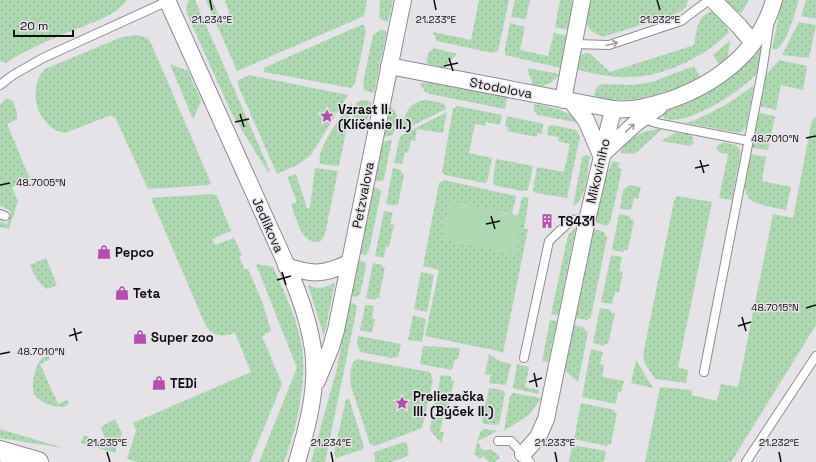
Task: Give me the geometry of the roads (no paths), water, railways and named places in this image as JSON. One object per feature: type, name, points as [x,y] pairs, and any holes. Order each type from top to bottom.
[{"type":"street","name":"Petzvalova","points":[[314,388],[331,347],[403,0]]},
{"type":"street","points":[[582,0],[573,44],[568,101],[586,120],[602,155],[642,112],[709,83],[728,70],[753,44],[772,7]]},
{"type":"street","points":[[713,0],[739,26],[753,44]]},
{"type":"street","name":"Jedlíkova","points":[[167,1],[286,266],[307,320],[313,349],[314,388],[306,430],[297,462]]},
{"type":"street","name":"Stodolova","points":[[389,66],[613,109]]},
{"type":"street","points":[[613,109],[642,112]]},
{"type":"street","name":"Mikovíniho","points":[[526,458],[546,419],[587,218],[613,109]]},
{"type":"street","points":[[286,266],[318,274],[332,271],[349,263]]},
{"type":"street","points":[[0,451],[38,462]]},
{"type":"lane","points":[[573,44],[609,45],[681,20],[709,0]]},
{"type":"lane","points":[[0,85],[13,74],[43,58],[167,1]]},
{"type":"lane","points":[[704,372],[762,72],[772,7]]},
{"type":"lane","points":[[642,112],[650,121],[662,125],[749,141]]},
{"type":"lane","points":[[524,358],[549,241],[573,220],[587,218]]},
{"type":"lane","points":[[746,462],[816,356]]},
{"type":"lane","points":[[498,441],[511,441],[526,458]]},
{"type":"place","name":"Vzrast II. (Klíčenie II.)","points":[[327,116]]},
{"type":"place","name":"TS431","points":[[547,221]]},
{"type":"place","name":"Pepco","points":[[104,252]]},
{"type":"place","name":"Teta","points":[[122,293]]},
{"type":"place","name":"Super zoo","points":[[140,337]]},
{"type":"place","name":"TEDi","points":[[159,383]]},
{"type":"place","name":"Preliezačka III. (Býček II.)","points":[[402,403]]}]
